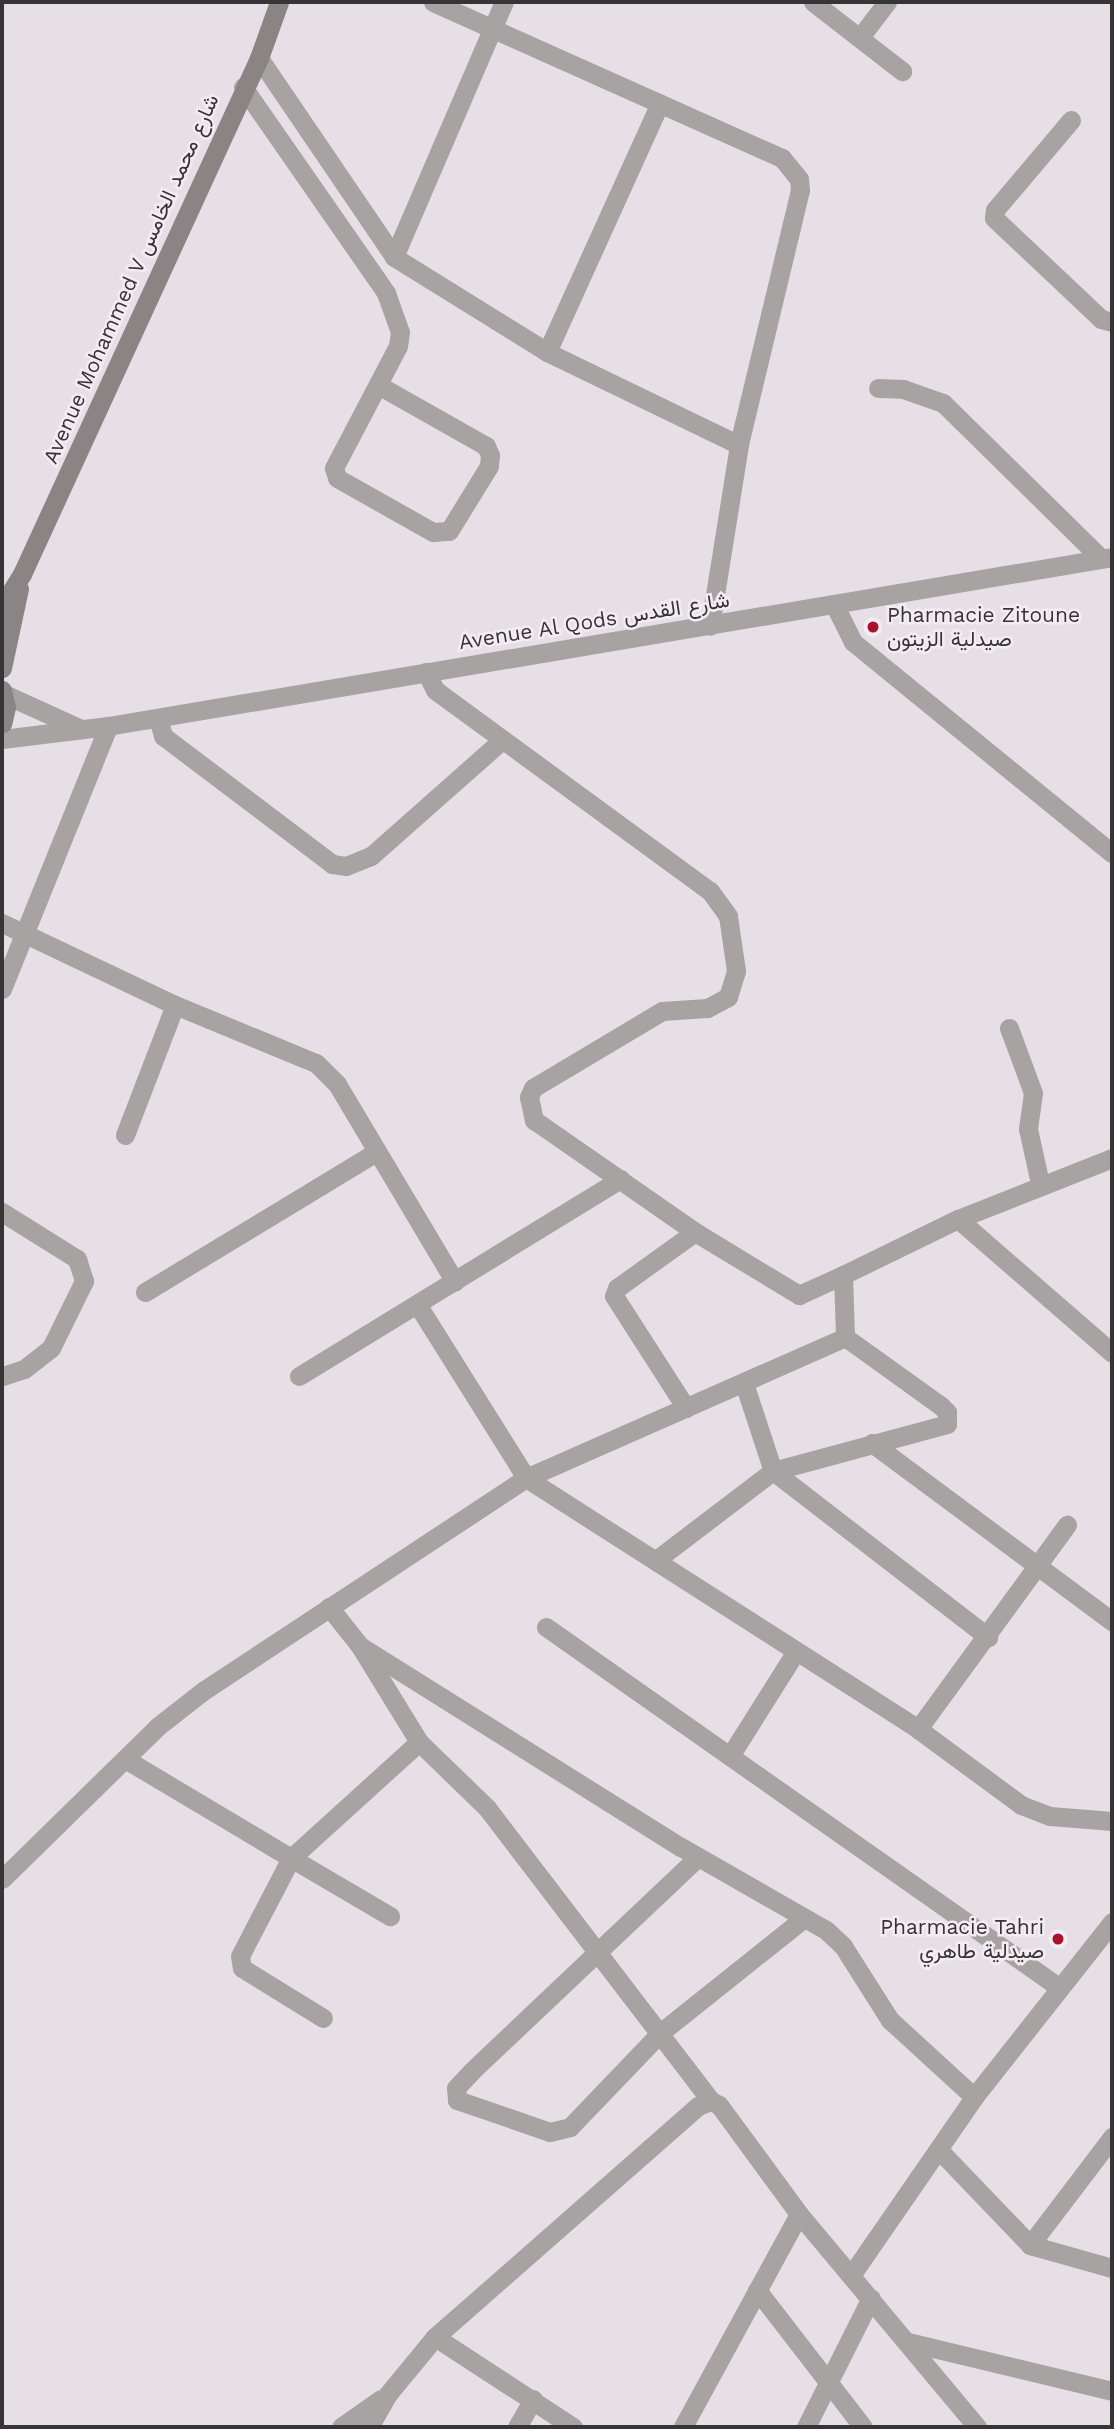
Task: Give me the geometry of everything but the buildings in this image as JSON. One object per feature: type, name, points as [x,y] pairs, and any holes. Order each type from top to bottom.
[{"type":"main road","name":"Avenue Mohammed V شارع محمد الخامس","points":[[2,606],[22,574],[259,58],[279,2]]},
{"type":"main road","name":"Avenue Mohammed V شارع محمد الخامس","points":[[2,667],[22,574]]},
{"type":"main road","points":[[2,724],[3,692]]},
{"type":"street","points":[[433,2],[782,158],[799,179],[800,190],[738,445],[710,626]]},
{"type":"street","points":[[394,257],[504,2]]},
{"type":"street","points":[[813,2],[861,36],[902,71]]},
{"type":"street","points":[[861,36],[887,2]]},
{"type":"street","points":[[259,58],[394,257],[547,352],[738,445]]},
{"type":"street","points":[[243,88],[392,306],[400,332],[398,346],[334,468],[337,478],[433,532],[449,531],[489,466],[490,456],[485,446],[378,385]]},
{"type":"street","points":[[547,352],[660,103]]},
{"type":"street","points":[[1071,120],[995,210],[995,218],[1101,319],[1112,322]]},
{"type":"street","points":[[878,388],[903,389],[943,403],[1107,557]]},
{"type":"street","name":"Avenue Al Qods شارع القدس","points":[[2,739],[158,718],[1107,557]]},
{"type":"street","points":[[834,604],[853,642],[1112,853]]},
{"type":"street","points":[[426,672],[435,690],[501,741],[710,891],[728,916],[736,971],[728,998],[707,1008],[662,1011],[533,1088],[529,1097],[534,1120],[695,1232],[799,1295],[958,1219],[1040,1183],[1112,1157]]},
{"type":"street","points":[[3,692],[82,730]]},
{"type":"street","points":[[158,718],[163,736],[332,864],[346,866],[371,856],[501,741]]},
{"type":"street","points":[[2,989],[108,726]]},
{"type":"street","points":[[2,923],[175,1005],[316,1063],[337,1084],[455,1282]]},
{"type":"street","points":[[125,1135],[175,1005]]},
{"type":"street","points":[[1009,1028],[1033,1093],[1028,1129],[1040,1183]]},
{"type":"street","points":[[145,1292],[376,1152]]},
{"type":"street","points":[[299,1376],[621,1179]]},
{"type":"street","points":[[2,1212],[77,1259],[85,1281],[51,1348],[24,1369],[2,1376]]},
{"type":"street","points":[[958,1219],[1112,1353]]},
{"type":"street","points":[[687,1408],[614,1296],[617,1288],[695,1232]]},
{"type":"street","points":[[843,1275],[845,1336]]},
{"type":"street","points":[[416,1304],[526,1478],[918,1729],[1021,1805],[1050,1816],[1112,1821]]},
{"type":"street","points":[[2,1879],[125,1759],[203,1691],[526,1478],[845,1336]]},
{"type":"street","points":[[656,1560],[773,1471],[872,1443],[943,1428],[947,1412],[845,1336]]},
{"type":"street","points":[[744,1383],[773,1471],[988,1637]]},
{"type":"street","points":[[872,1443],[1112,1621]]},
{"type":"street","points":[[918,1729],[1040,1567],[1067,1525]]},
{"type":"street","points":[[329,1607],[360,1646],[419,1742],[487,1808],[711,2101],[719,2105],[799,2214],[978,2427]]},
{"type":"street","points":[[546,1628],[1060,1988]]},
{"type":"street","points":[[360,1646],[698,1857],[804,1918],[843,1946],[890,2020],[974,2097]]},
{"type":"street","points":[[730,1756],[796,1651]]},
{"type":"street","points":[[323,2018],[242,1968],[240,1956],[291,1858],[419,1742]]},
{"type":"street","points":[[125,1759],[390,1916]]},
{"type":"street","points":[[698,1857],[456,2088],[457,2100],[550,2132],[570,2127],[660,2033],[804,1918]]},
{"type":"street","points":[[852,2274],[974,2097],[1112,1922]]},
{"type":"street","points":[[369,2427],[388,2394],[435,2337],[698,2106],[711,2101]]},
{"type":"street","points":[[1030,2245],[1112,2137]]},
{"type":"street","points":[[939,2150],[1030,2245],[1112,2268]]},
{"type":"street","points":[[683,2427],[799,2214]]},
{"type":"street","points":[[757,2290],[863,2427]]},
{"type":"street","points":[[806,2427],[872,2298]]},
{"type":"street","points":[[435,2337],[573,2427]]},
{"type":"street","points":[[908,2342],[1112,2391]]},
{"type":"street","points":[[341,2427],[388,2394]]},
{"type":"street","points":[[517,2427],[533,2399]]},
{"type":"place","name":"Pharmacie Zitoune صيدلية الزيتون","points":[[873,627]]},
{"type":"place","name":"Pharmacie Tahri صيدلية طاهري","points":[[1058,1939]]}]
